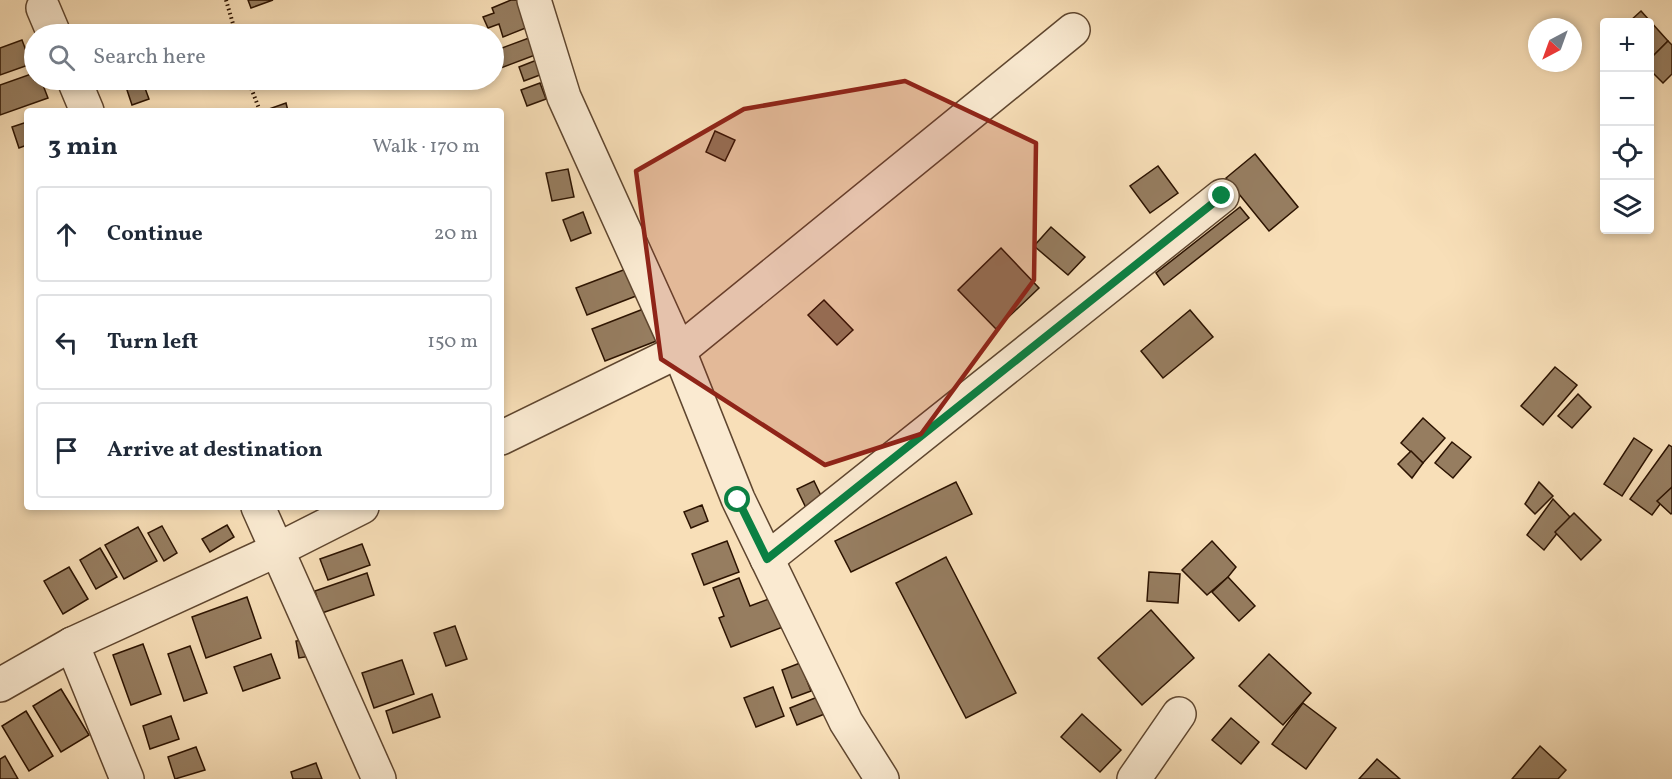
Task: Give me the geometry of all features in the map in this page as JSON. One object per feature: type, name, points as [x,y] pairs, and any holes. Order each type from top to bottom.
[{"type":"street","points":[[534,0],[564,97],[679,351],[738,500],[846,722],[882,779]]},
{"type":"street","points":[[504,437],[679,351],[1072,30]]},
{"type":"street","points":[[78,90],[86,108]]},
{"type":"street","points":[[767,559],[1222,196]]},
{"type":"street","points":[[259,510],[379,779]]},
{"type":"street","points":[[0,685],[72,644],[277,550],[356,510]]},
{"type":"street","points":[[72,644],[128,779]]},
{"type":"street","points":[[1134,779],[1179,714]]},
{"type":"path","points":[[226,0],[233,24]]},
{"type":"path","points":[[252,90],[259,108]]},
{"type":"highlighted area","points":[[905,81],[1036,143],[1034,280],[921,434],[825,465],[661,359],[636,171],[744,109]]},
{"type":"building","points":[[248,0],[273,0],[251,8]]},
{"type":"building","points":[[511,0],[524,0],[533,25],[504,37],[504,24],[486,24],[483,17],[494,13],[492,8]]},
{"type":"building","points":[[1641,11],[1647,18],[1633,18]]},
{"type":"building","points":[[1654,25],[1668,41],[1654,55]]},
{"type":"building","points":[[537,35],[543,52],[504,67],[504,47]]},
{"type":"building","points":[[22,40],[24,66],[0,75],[0,48]]},
{"type":"building","points":[[1668,41],[1672,45],[1672,74],[1663,83],[1654,74],[1654,55]]},
{"type":"building","points":[[547,56],[553,70],[524,81],[519,67]]},
{"type":"building","points":[[24,77],[24,90],[45,90],[48,98],[0,115],[0,85]]},
{"type":"building","points":[[540,83],[546,99],[527,106],[521,90]]},
{"type":"building","points":[[127,90],[146,90],[149,99],[132,105]]},
{"type":"building","points":[[286,103],[287,108],[272,108]]},
{"type":"building","points":[[24,123],[24,146],[19,148],[12,127]]},
{"type":"building","points":[[715,131],[735,140],[725,161],[706,152]]},
{"type":"building","points":[[1255,154],[1298,207],[1269,231],[1226,178]]},
{"type":"building","points":[[1158,166],[1178,193],[1150,213],[1130,186]]},
{"type":"building","points":[[568,169],[574,197],[552,201],[546,173]]},
{"type":"building","points":[[1240,207],[1249,218],[1164,285],[1156,273]]},
{"type":"building","points":[[583,212],[591,233],[571,241],[563,220]]},
{"type":"building","points":[[1051,227],[1085,257],[1068,275],[1034,246]]},
{"type":"building","points":[[1001,248],[1039,288],[996,329],[958,290]]},
{"type":"building","points":[[626,269],[636,296],[587,315],[576,288]]},
{"type":"building","points":[[824,300],[853,330],[837,345],[808,315]]},
{"type":"building","points":[[651,306],[664,338],[605,361],[592,329]]},
{"type":"building","points":[[1190,310],[1213,337],[1163,378],[1141,351]]},
{"type":"building","points":[[1555,367],[1577,385],[1543,425],[1521,406]]},
{"type":"building","points":[[1578,394],[1591,407],[1572,428],[1558,416]]},
{"type":"building","points":[[1423,418],[1445,438],[1423,463],[1401,443]]},
{"type":"building","points":[[1634,438],[1652,450],[1622,496],[1604,484]]},
{"type":"building","points":[[1452,442],[1471,457],[1453,478],[1435,463]]},
{"type":"building","points":[[1669,445],[1672,447],[1672,488],[1652,515],[1630,499]]},
{"type":"building","points":[[1411,451],[1423,463],[1412,478],[1398,464]]},
{"type":"building","points":[[814,481],[824,502],[807,510],[797,489]]},
{"type":"building","points":[[956,482],[972,514],[851,572],[835,541]]},
{"type":"building","points":[[1539,482],[1553,496],[1535,514],[1525,504]]},
{"type":"building","points":[[1672,487],[1672,513],[1671,514],[1657,501]]},
{"type":"building","points":[[1553,499],[1570,517],[1544,550],[1527,535]]},
{"type":"building","points":[[702,505],[708,521],[691,528],[684,512]]},
{"type":"building","points":[[1574,513],[1601,540],[1581,560],[1555,532]]},
{"type":"building","points":[[227,525],[234,537],[210,552],[202,539]]},
{"type":"building","points":[[162,526],[177,553],[164,561],[148,533]]},
{"type":"building","points":[[138,527],[157,561],[124,579],[105,545]]},
{"type":"building","points":[[727,541],[739,572],[704,585],[692,554]]},
{"type":"building","points":[[1212,541],[1236,567],[1207,595],[1182,570]]},
{"type":"building","points":[[362,544],[370,565],[328,580],[320,559]]},
{"type":"building","points":[[100,548],[117,577],[96,589],[80,560]]},
{"type":"building","points":[[946,557],[1016,693],[966,718],[896,583]]},
{"type":"building","points":[[69,567],[88,599],[63,614],[44,581]]},
{"type":"building","points":[[1149,572],[1180,574],[1178,603],[1147,601]]},
{"type":"building","points":[[367,573],[374,595],[322,613],[315,591]]},
{"type":"building","points":[[1228,577],[1255,606],[1239,621],[1212,592]]},
{"type":"building","points":[[739,578],[750,606],[777,596],[788,625],[731,647],[719,618],[724,616],[713,588]]},
{"type":"building","points":[[247,597],[261,638],[206,658],[192,617]]},
{"type":"building","points":[[1151,610],[1194,658],[1142,705],[1098,658]]},
{"type":"building","points":[[455,626],[467,659],[446,666],[434,633]]},
{"type":"building","points":[[308,639],[311,656],[299,658],[296,641]]},
{"type":"building","points":[[143,644],[161,694],[131,705],[113,655]]},
{"type":"building","points":[[190,646],[207,693],[184,701],[168,654]]},
{"type":"building","points":[[271,654],[280,678],[243,691],[234,667]]},
{"type":"building","points":[[1269,654],[1311,693],[1283,725],[1239,686]]},
{"type":"building","points":[[402,660],[414,694],[374,708],[362,673]]},
{"type":"building","points":[[800,663],[811,691],[792,698],[782,670]]},
{"type":"building","points":[[773,687],[784,716],[756,727],[744,698]]},
{"type":"building","points":[[61,689],[89,735],[61,752],[33,706]]},
{"type":"building","points":[[432,694],[440,717],[393,733],[386,711]]},
{"type":"building","points":[[820,696],[827,713],[797,725],[790,708]]},
{"type":"building","points":[[1303,703],[1336,728],[1306,769],[1272,744]]},
{"type":"building","points":[[26,711],[53,756],[29,771],[2,726]]},
{"type":"building","points":[[1082,714],[1121,750],[1100,772],[1061,737]]},
{"type":"building","points":[[171,716],[179,739],[150,749],[143,726]]},
{"type":"building","points":[[1231,718],[1259,742],[1241,764],[1212,740]]},
{"type":"building","points":[[1540,746],[1566,770],[1558,779],[1512,779]]},
{"type":"building","points":[[196,747],[205,770],[175,779],[168,757]]},
{"type":"building","points":[[5,756],[18,779],[0,779],[0,759]]},
{"type":"building","points":[[1377,759],[1400,779],[1359,779]]},
{"type":"building","points":[[316,763],[322,779],[293,779],[291,772]]},
{"type":"route","points":[[738,500],[767,559],[1222,196]]}]
